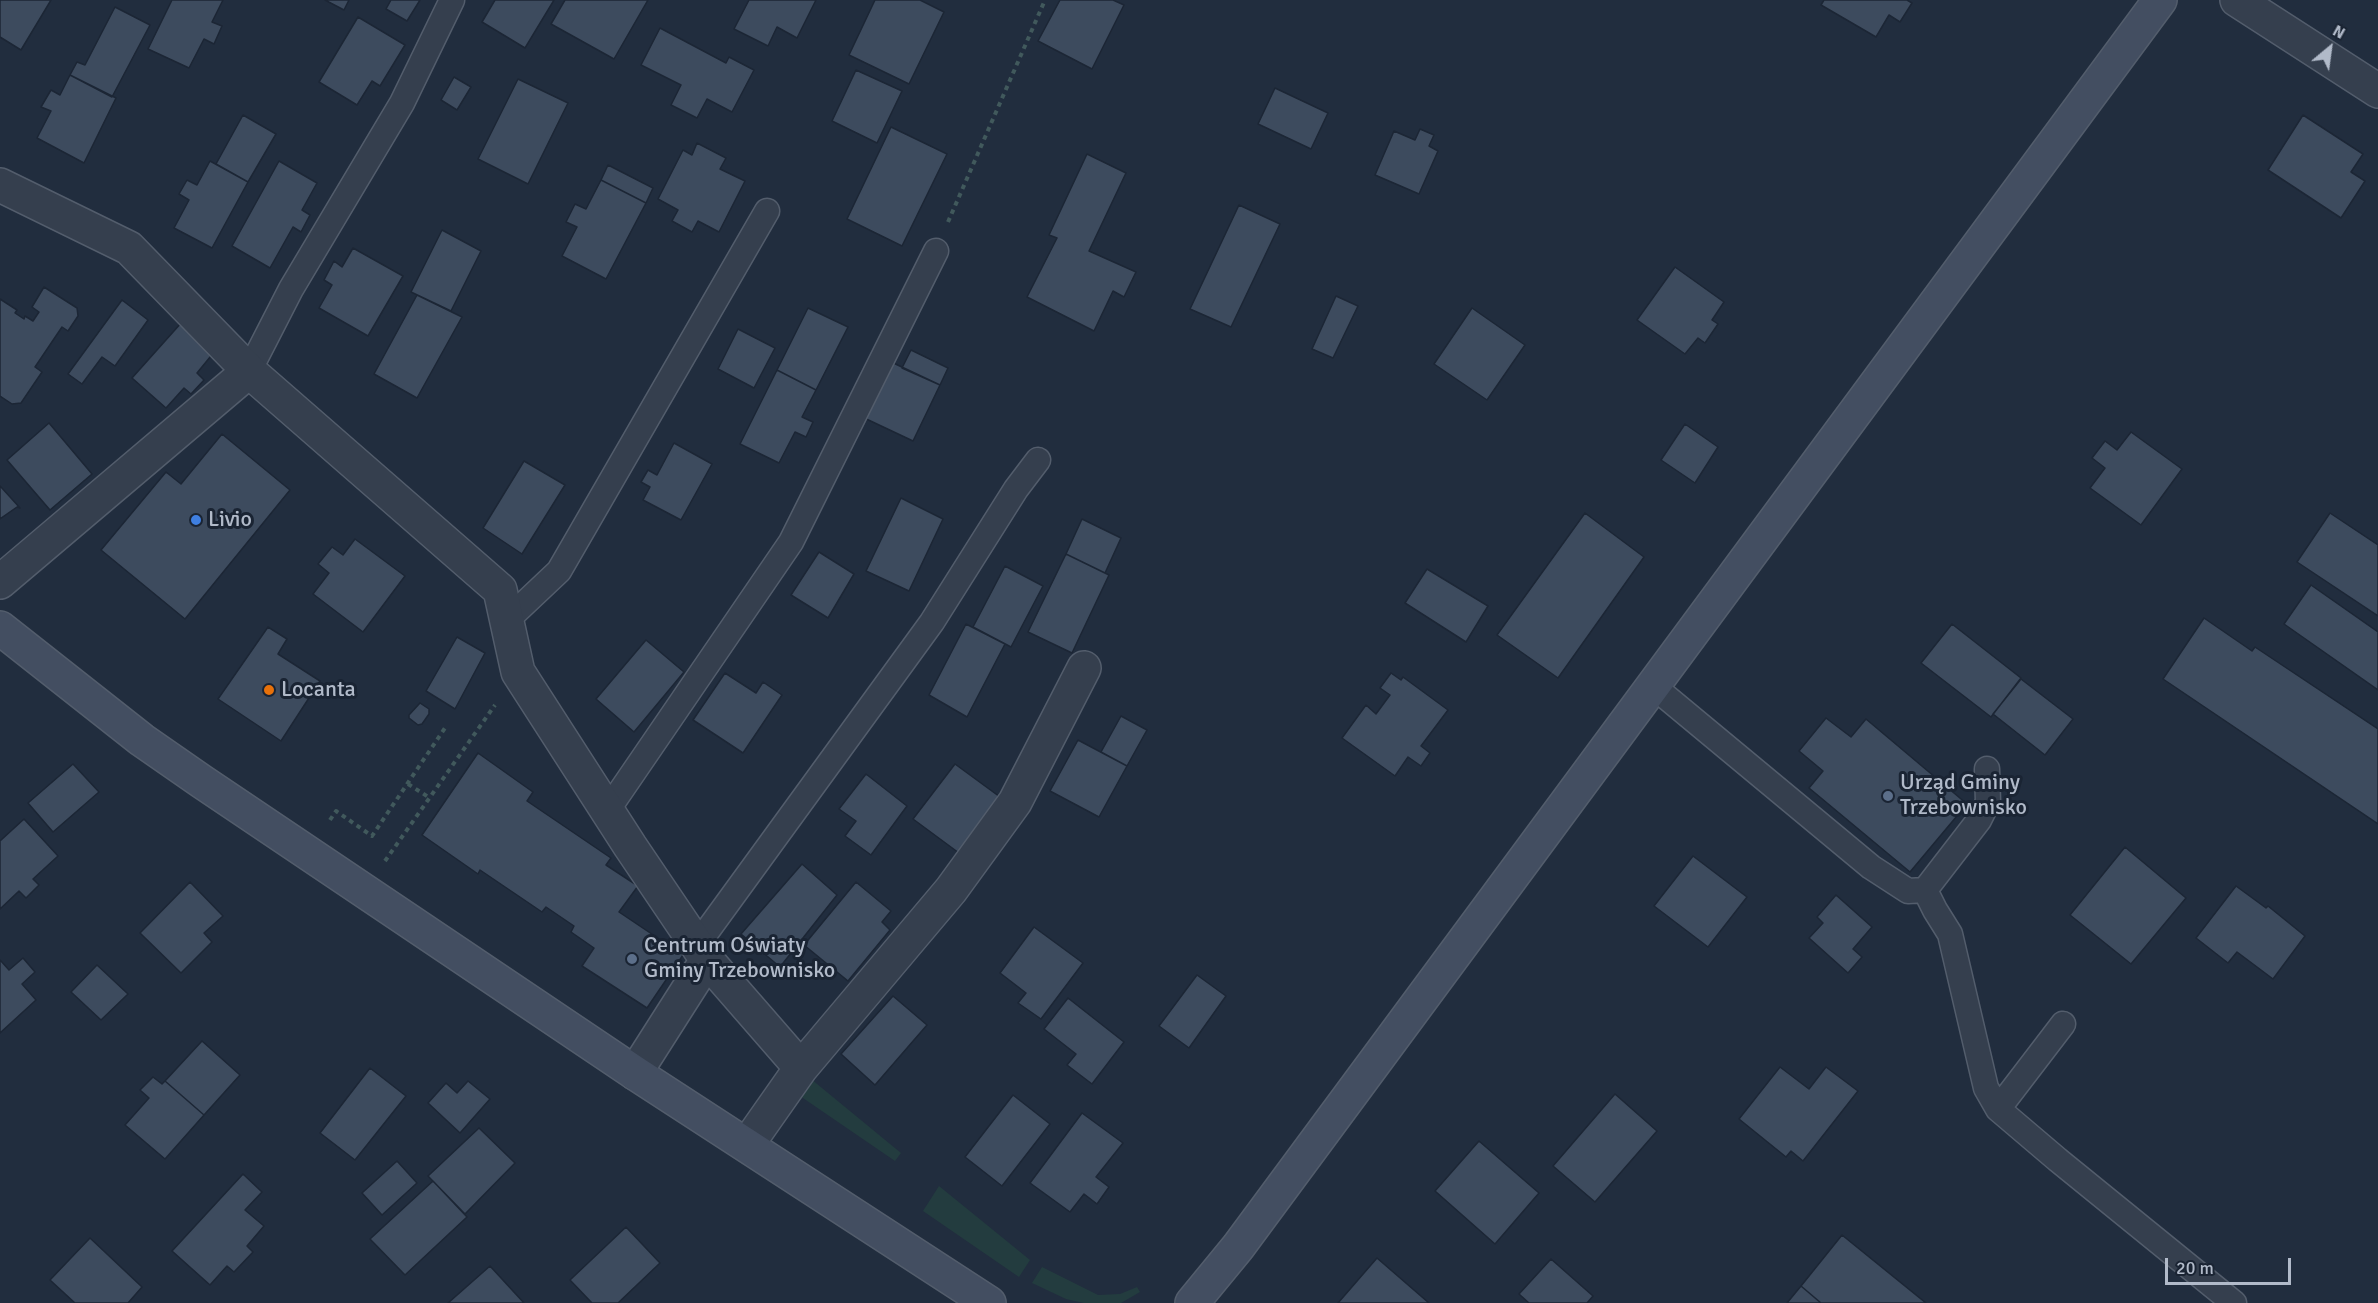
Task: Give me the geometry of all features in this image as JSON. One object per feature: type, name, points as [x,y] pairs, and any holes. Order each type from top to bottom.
[{"type":"street","points":[[1192,1303],[1238,1247],[2160,0]]},
{"type":"street","points":[[2237,0],[2378,91]]},
{"type":"street","points":[[0,185],[129,248],[249,371],[500,590],[518,672],[702,953],[801,1068]]},
{"type":"street","points":[[0,582],[249,371]]},
{"type":"street","points":[[0,628],[142,740],[634,1073],[989,1303]]},
{"type":"street","points":[[747,1145],[801,1068],[951,890],[1015,802],[1084,668]]},
{"type":"street","points":[[634,1073],[702,953]]},
{"type":"lane","points":[[249,371],[291,289],[402,104],[452,0]]},
{"type":"lane","points":[[506,621],[559,572],[767,211]]},
{"type":"lane","points":[[607,811],[791,542],[936,251]]},
{"type":"lane","points":[[702,953],[932,621],[1016,489],[1038,460]]},
{"type":"lane","points":[[1653,686],[1871,867],[1908,891],[1925,890],[1979,820],[1988,802],[1988,769]]},
{"type":"lane","points":[[1925,890],[1950,934],[1986,1088],[1998,1109],[2234,1303]]},
{"type":"lane","points":[[1998,1109],[2063,1024]]},
{"type":"path","points":[[936,251],[1045,0]]},
{"type":"path","points":[[383,865],[518,672]]},
{"type":"path","points":[[326,826],[336,811],[372,836],[447,725]]},
{"type":"path","points":[[408,783],[430,798]]},
{"type":"green space","points":[[811,1079],[901,1153],[895,1161],[800,1096]]},
{"type":"green space","points":[[939,1186],[1030,1260],[1019,1277],[923,1211]]},
{"type":"green space","points":[[1042,1267],[1098,1295],[1120,1294],[1137,1287],[1140,1292],[1121,1303],[1084,1303],[1066,1299],[1032,1283]]},
{"type":"building","points":[[0,0],[51,0],[21,50],[0,37]]},
{"type":"building","points":[[172,0],[223,0],[212,22],[222,26],[214,44],[204,39],[189,68],[148,49]]},
{"type":"building","points":[[325,0],[349,0],[344,10]]},
{"type":"building","points":[[391,0],[420,0],[407,21],[386,9]]},
{"type":"building","points":[[495,0],[554,0],[525,48],[482,22]]},
{"type":"building","points":[[565,0],[648,0],[614,59],[551,24]]},
{"type":"building","points":[[749,0],[816,0],[797,38],[777,27],[768,46],[734,29]]},
{"type":"building","points":[[875,0],[920,0],[944,12],[909,84],[849,55]]},
{"type":"building","points":[[1060,0],[1113,0],[1124,5],[1092,69],[1038,41]]},
{"type":"building","points":[[1824,0],[1907,0],[1912,3],[1900,22],[1889,15],[1876,37],[1821,5]]},
{"type":"building","points":[[115,7],[150,25],[112,97],[70,75],[77,62],[85,65]]},
{"type":"building","points":[[358,17],[405,45],[380,86],[372,81],[357,105],[319,82]]},
{"type":"building","points":[[660,28],[726,63],[729,57],[754,70],[732,112],[707,99],[697,118],[671,105],[681,85],[641,65]]},
{"type":"building","points":[[856,70],[902,91],[877,143],[832,121]]},
{"type":"building","points":[[70,75],[116,98],[84,163],[37,138],[51,111],[41,107],[51,90],[60,95]]},
{"type":"building","points":[[454,77],[471,87],[457,110],[441,100]]},
{"type":"building","points":[[518,79],[568,103],[528,184],[478,159]]},
{"type":"building","points":[[1275,88],[1328,113],[1311,149],[1258,124]]},
{"type":"building","points":[[243,115],[276,134],[248,182],[216,164]]},
{"type":"building","points":[[2303,115],[2363,154],[2351,172],[2365,181],[2341,218],[2268,170]]},
{"type":"building","points":[[891,127],[947,154],[902,246],[847,219]]},
{"type":"building","points":[[1420,129],[1434,135],[1429,146],[1438,151],[1419,194],[1375,175],[1394,131],[1415,140]]},
{"type":"building","points":[[697,143],[726,158],[720,169],[745,181],[719,232],[698,221],[692,232],[672,221],[678,210],[658,199],[683,150],[692,155]]},
{"type":"building","points":[[1087,154],[1126,173],[1089,251],[1136,272],[1124,297],[1113,291],[1094,331],[1027,297],[1057,238],[1049,235]]},
{"type":"building","points":[[210,161],[248,182],[212,248],[174,228],[189,200],[179,194],[187,180],[197,185]]},
{"type":"building","points":[[279,161],[317,183],[302,210],[310,215],[301,232],[293,227],[270,268],[232,246]]},
{"type":"building","points":[[608,165],[653,188],[646,203],[601,180]]},
{"type":"building","points":[[601,180],[646,203],[606,279],[562,256],[577,227],[566,222],[575,204],[586,209]]},
{"type":"building","points":[[1239,205],[1280,224],[1231,327],[1190,309]]},
{"type":"building","points":[[442,230],[481,251],[451,311],[411,292]]},
{"type":"building","points":[[353,248],[403,276],[368,336],[319,308],[332,285],[324,280],[334,261],[342,267]]},
{"type":"building","points":[[1675,267],[1724,302],[1712,320],[1718,324],[1705,343],[1698,338],[1685,354],[1637,320]]},
{"type":"building","points":[[44,287],[77,308],[78,316],[68,331],[62,327],[35,367],[42,372],[21,403],[12,404],[0,396],[0,299],[17,310],[15,313],[24,319],[25,316],[33,321],[39,312],[32,307]]},
{"type":"building","points":[[417,295],[462,317],[417,398],[374,374]]},
{"type":"building","points":[[1336,296],[1358,306],[1333,358],[1312,349]]},
{"type":"building","points":[[122,300],[148,320],[115,366],[102,357],[82,384],[68,374]]},
{"type":"building","points":[[808,308],[848,327],[816,390],[777,370]]},
{"type":"building","points":[[1472,308],[1525,345],[1487,400],[1434,364]]},
{"type":"building","points":[[182,322],[215,351],[197,373],[204,380],[191,394],[184,388],[166,408],[132,378]]},
{"type":"building","points":[[738,329],[775,348],[754,388],[718,369]]},
{"type":"building","points":[[911,350],[948,368],[940,385],[902,368]]},
{"type":"building","points":[[887,360],[940,385],[913,441],[860,416]]},
{"type":"building","points":[[777,370],[816,390],[802,417],[813,422],[806,437],[795,432],[779,463],[740,444]]},
{"type":"building","points":[[49,423],[92,474],[50,510],[7,460]]},
{"type":"building","points":[[1685,424],[1718,447],[1695,483],[1661,460]]},
{"type":"building","points":[[2131,432],[2182,469],[2141,525],[2090,488],[2105,468],[2092,458],[2105,441],[2117,450]]},
{"type":"building","name":"Livio","points":[[222,434],[290,490],[185,619],[101,550],[166,472],[181,484]]},
{"type":"building","points":[[674,443],[712,464],[681,520],[643,500],[650,487],[641,482],[648,470],[657,475]]},
{"type":"building","points":[[524,461],[565,485],[522,554],[483,528]]},
{"type":"building","points":[[0,486],[20,508],[17,507],[0,519]]},
{"type":"building","points":[[901,498],[943,519],[909,591],[866,571]]},
{"type":"building","points":[[1585,513],[1644,557],[1558,678],[1497,635]]},
{"type":"building","points":[[2330,513],[2378,545],[2378,616],[2297,562]]},
{"type":"building","points":[[1082,519],[1121,538],[1105,573],[1066,554]]},
{"type":"building","points":[[355,539],[405,576],[363,632],[313,594],[329,573],[318,564],[332,547],[343,555]]},
{"type":"building","points":[[819,552],[854,574],[828,618],[791,595]]},
{"type":"building","points":[[1066,554],[1109,575],[1072,653],[1028,632]]},
{"type":"building","points":[[1005,566],[1043,586],[1011,647],[973,627]]},
{"type":"building","points":[[1427,569],[1488,606],[1466,642],[1405,603]]},
{"type":"building","points":[[2311,585],[2378,632],[2378,690],[2284,624]]},
{"type":"building","points":[[2204,618],[2252,651],[2255,647],[2378,729],[2378,824],[2163,679]]},
{"type":"building","points":[[966,624],[1005,644],[967,717],[929,695]]},
{"type":"building","points":[[1952,624],[2021,678],[1991,717],[1921,663]]},
{"type":"building","name":"Locanta","points":[[268,627],[287,639],[278,654],[320,681],[281,741],[218,699]]},
{"type":"building","points":[[457,637],[485,653],[455,709],[426,691]]},
{"type":"building","points":[[646,640],[684,672],[634,732],[596,699]]},
{"type":"building","points":[[725,673],[756,693],[763,682],[782,695],[743,753],[693,720]]},
{"type":"building","points":[[1391,673],[1401,680],[1403,677],[1448,710],[1421,746],[1430,753],[1421,766],[1408,757],[1395,776],[1342,738],[1366,705],[1376,714],[1390,695],[1380,688]]},
{"type":"building","points":[[2021,679],[2073,719],[2045,755],[1993,714]]},
{"type":"building","points":[[420,703],[429,709],[429,714],[422,724],[418,725],[409,718],[409,715]]},
{"type":"building","points":[[1121,716],[1147,730],[1127,766],[1101,752]]},
{"type":"building","name":"Urząd Gminy Trzebownisko","points":[[1826,718],[1851,737],[1866,719],[1967,804],[1910,872],[1809,788],[1823,771],[1799,751]]},
{"type":"building","points":[[1078,740],[1127,766],[1099,817],[1050,791]]},
{"type":"building","points":[[478,753],[533,792],[527,801],[611,858],[606,865],[638,886],[619,912],[683,955],[647,1008],[582,966],[594,948],[571,932],[574,926],[546,907],[542,912],[480,870],[478,874],[422,835]]},
{"type":"building","points":[[73,764],[99,792],[53,832],[28,803]]},
{"type":"building","points":[[955,764],[1000,797],[959,853],[913,819]]},
{"type":"building","points":[[866,774],[907,806],[871,855],[845,836],[856,821],[839,809]]},
{"type":"building","points":[[24,819],[58,856],[33,879],[39,885],[26,898],[19,891],[0,909],[0,841]]},
{"type":"building","points":[[2125,847],[2186,898],[2131,964],[2070,915]]},
{"type":"building","points":[[1693,856],[1747,897],[1708,947],[1654,906]]},
{"type":"building","points":[[802,864],[837,895],[780,967],[741,934]]},
{"type":"building","points":[[190,882],[223,916],[204,933],[212,942],[181,973],[140,933]]},
{"type":"building","points":[[856,882],[891,911],[882,922],[890,930],[848,981],[804,945]]},
{"type":"building","points":[[2236,886],[2266,908],[2268,906],[2305,936],[2273,979],[2237,952],[2228,963],[2196,938]]},
{"type":"building","points":[[1836,895],[1872,927],[1853,949],[1862,957],[1848,973],[1809,938],[1823,923],[1817,917]]},
{"type":"building","points":[[1034,927],[1083,963],[1041,1019],[1018,1003],[1026,993],[1000,973]]},
{"type":"building","points":[[23,958],[35,972],[22,984],[36,1000],[0,1033],[0,960],[9,970]]},
{"type":"building","points":[[97,965],[128,994],[101,1020],[71,992]]},
{"type":"building","points":[[1197,975],[1226,996],[1189,1048],[1159,1026]]},
{"type":"building","points":[[893,996],[927,1025],[875,1085],[841,1054]]},
{"type":"building","points":[[1068,998],[1124,1042],[1092,1084],[1067,1065],[1076,1054],[1044,1029]]},
{"type":"building","points":[[202,1041],[240,1075],[204,1115],[165,1081]]},
{"type":"building","points":[[1780,1067],[1809,1089],[1826,1067],[1858,1091],[1803,1161],[1791,1151],[1786,1157],[1739,1119]]},
{"type":"building","points":[[370,1068],[406,1096],[355,1160],[320,1133]]},
{"type":"building","points":[[153,1077],[162,1084],[165,1081],[204,1115],[165,1159],[125,1125],[149,1098],[140,1090]]},
{"type":"building","points":[[468,1081],[490,1099],[460,1133],[428,1103],[446,1083],[457,1093]]},
{"type":"building","points":[[1615,1094],[1657,1131],[1595,1202],[1553,1166]]},
{"type":"building","points":[[1013,1095],[1050,1124],[1002,1186],[965,1157]]},
{"type":"building","points":[[1082,1113],[1123,1143],[1096,1177],[1109,1187],[1097,1204],[1084,1194],[1070,1212],[1030,1183]]},
{"type":"building","points":[[479,1128],[515,1163],[465,1214],[428,1176]]},
{"type":"building","points":[[1479,1141],[1539,1193],[1495,1244],[1435,1191]]},
{"type":"building","points":[[397,1161],[417,1183],[382,1215],[362,1193]]},
{"type":"building","points":[[243,1174],[262,1192],[245,1210],[264,1226],[247,1246],[253,1252],[234,1272],[227,1266],[210,1285],[172,1251]]},
{"type":"building","points":[[433,1181],[467,1217],[405,1275],[370,1239]]},
{"type":"building","points":[[626,1227],[660,1263],[618,1303],[592,1303],[570,1280]]},
{"type":"building","points":[[1842,1235],[1926,1303],[1821,1303],[1801,1286]]},
{"type":"building","points":[[90,1238],[142,1287],[128,1303],[75,1303],[50,1280]]},
{"type":"building","points":[[1377,1258],[1429,1303],[1338,1303]]},
{"type":"building","points":[[1551,1259],[1593,1296],[1587,1303],[1529,1303],[1519,1294]]},
{"type":"building","points":[[490,1266],[524,1303],[448,1303]]},
{"type":"building","points":[[1801,1286],[1821,1303],[1787,1303]]},
{"type":"place","name":"Livio","points":[[196,520]]},
{"type":"place","name":"Locanta","points":[[269,690]]},
{"type":"place","name":"Urząd Gminy Trzebownisko","points":[[1888,796]]},
{"type":"place","name":"Centrum Oświaty Gminy Trzebownisko","points":[[632,959]]}]
